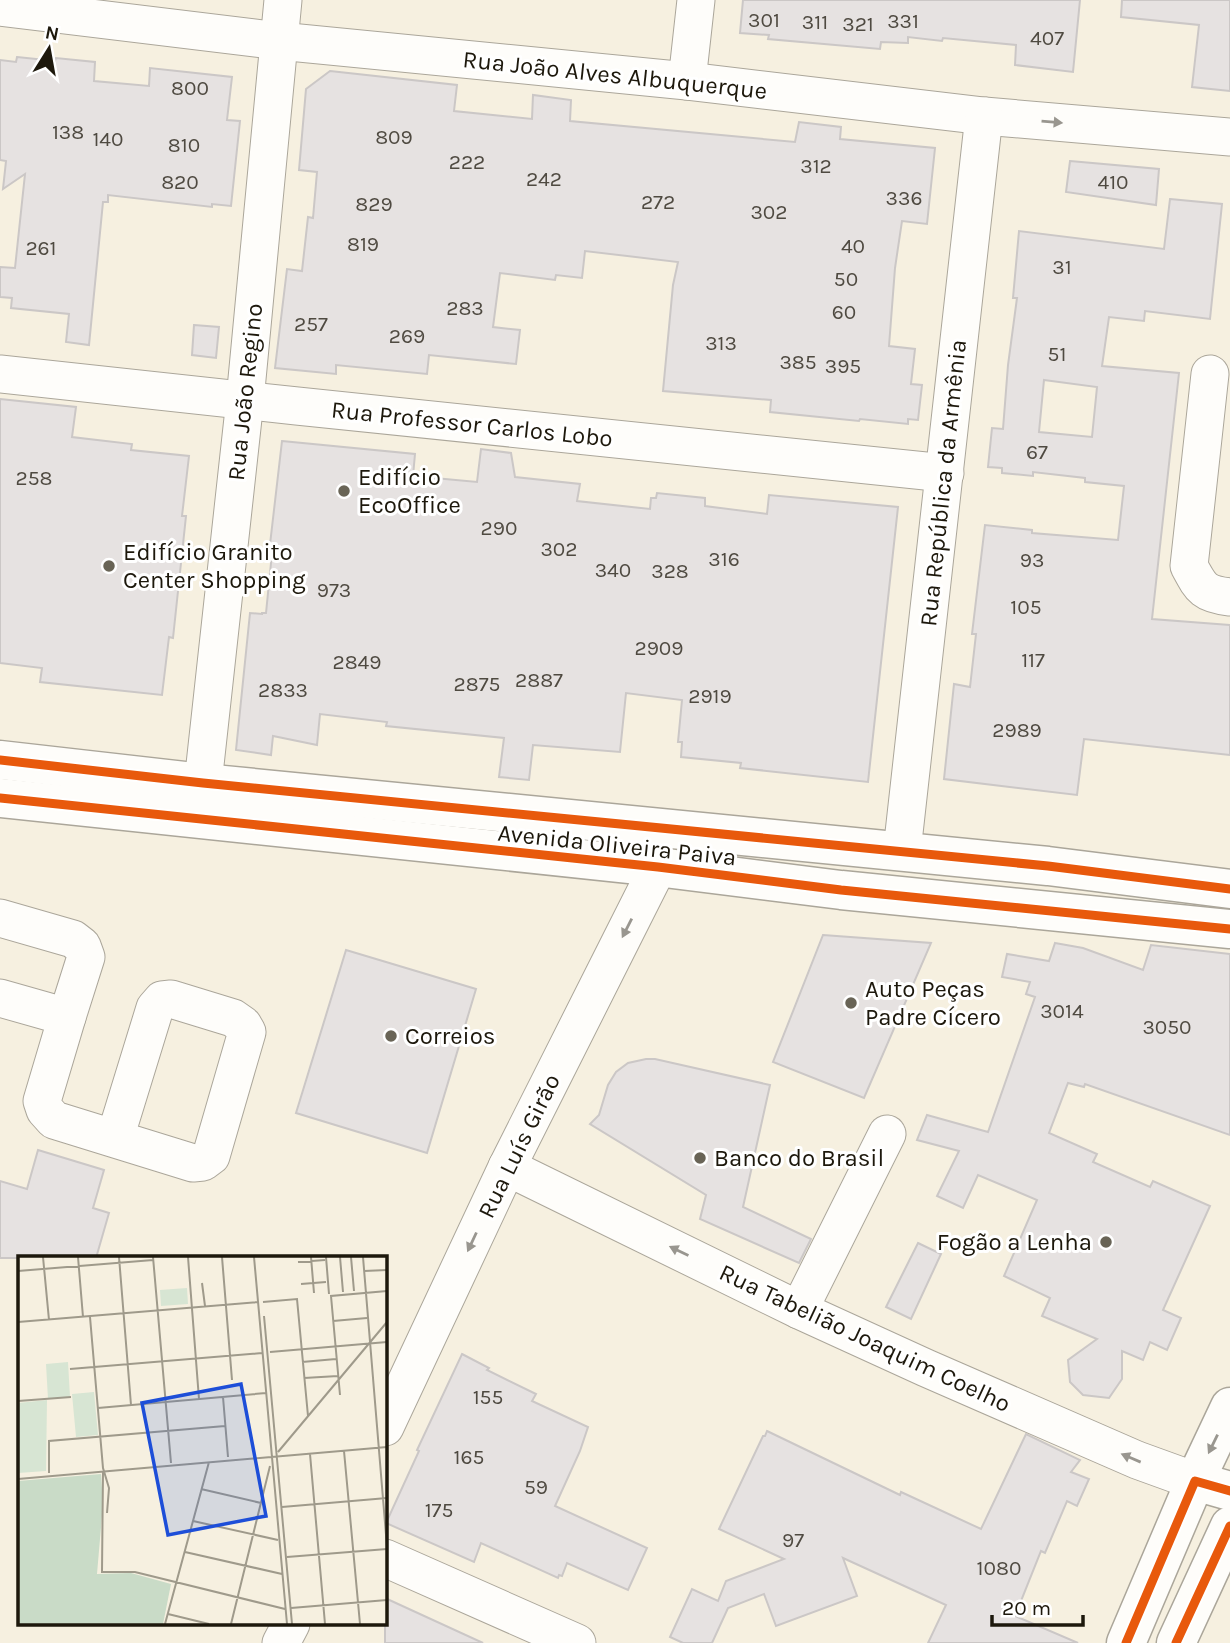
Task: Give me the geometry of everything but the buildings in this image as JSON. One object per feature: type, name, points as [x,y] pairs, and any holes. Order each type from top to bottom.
[{"type":"main road","name":"Avenida Oliveira Paiva","points":[[0,760],[203,783],[1048,866],[1230,889]]},
{"type":"main road","name":"Avenida Oliveira Paiva","points":[[0,798],[658,867],[841,890],[1230,929]]},
{"type":"main road","points":[[1126,1643],[1213,1486],[1230,1407]]},
{"type":"main road","points":[[1176,1643],[1230,1526]]},
{"type":"street","name":"Rua João Regino","points":[[203,783],[245,400],[284,0]]},
{"type":"street","points":[[687,81],[696,0]]},
{"type":"street","name":"Rua João Alves Albuquerque","points":[[0,7],[279,41],[687,81],[984,116],[1230,137]]},
{"type":"street","name":"Rua República da Armênia","points":[[902,851],[984,116]]},
{"type":"street","name":"Rua Professor Carlos Lobo","points":[[0,374],[945,473]]},
{"type":"street","points":[[1210,374],[1189,566],[1200,587],[1217,596],[1230,597]]},
{"type":"street","name":"Rua Luís Girão","points":[[387,1423],[507,1167],[658,867]]},
{"type":"street","points":[[0,918],[73,939],[82,946],[86,957],[42,1101],[45,1111],[54,1120],[193,1163],[203,1162],[211,1156],[247,1032],[243,1025],[233,1018],[171,999],[162,1000],[155,1007],[115,1138]]},
{"type":"street","points":[[0,998],[66,1017]]},
{"type":"street","points":[[799,1310],[887,1134]]},
{"type":"street","name":"Rua Tabelião Joaquim Coelho","points":[[507,1167],[799,1310],[926,1368],[1136,1460],[1213,1486]]},
{"type":"street","points":[[387,1559],[577,1643]]},
{"type":"street","points":[[281,1643],[290,1626]]},
{"type":"cycle path","points":[[0,760],[203,783],[1048,866],[1230,889]]},
{"type":"cycle path","points":[[0,798],[658,867],[841,890],[1230,929]]},
{"type":"cycle path","points":[[1126,1643],[1195,1481],[1230,1491]]},
{"type":"cycle path","points":[[1176,1643],[1230,1526]]},
{"type":"place","name":"Edifício EcoOffice","points":[[344,491]]},
{"type":"place","name":"Edifício Granito Center Shopping","points":[[109,566]]},
{"type":"place","name":"Auto Peças Padre Cícero","points":[[851,1003]]},
{"type":"place","name":"Correios","points":[[391,1036]]},
{"type":"place","name":"Banco do Brasil","points":[[700,1158]]},
{"type":"place","name":"Fogão a Lenha","points":[[1106,1242]]}]
